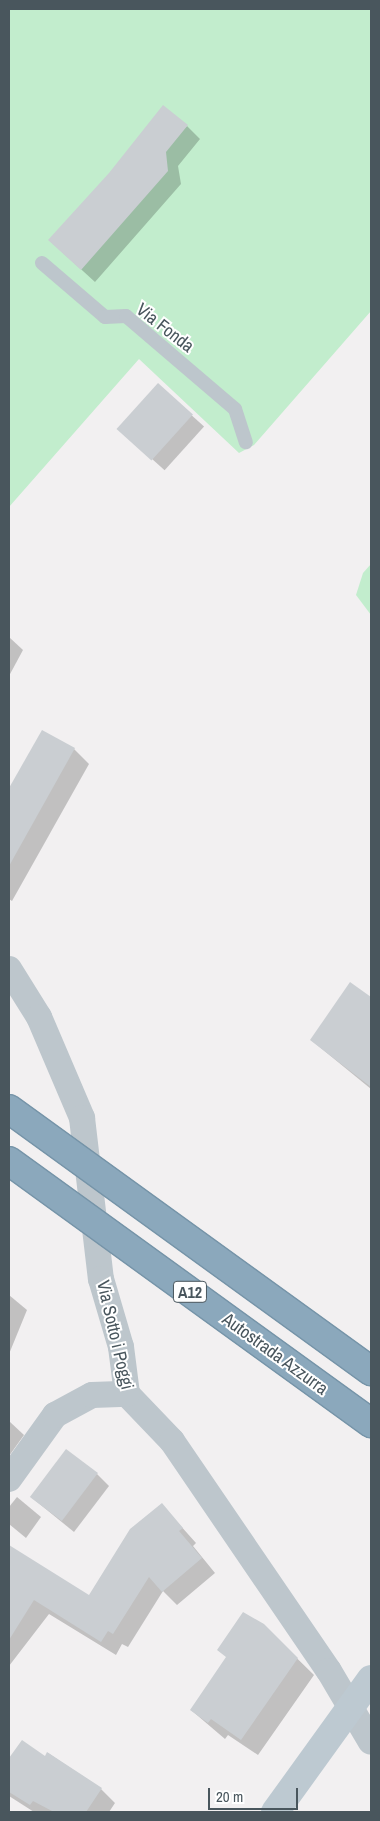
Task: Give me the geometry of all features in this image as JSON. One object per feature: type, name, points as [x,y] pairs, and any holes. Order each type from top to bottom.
[{"type":"highway","name":"A12","points":[[9,1110],[371,1371]]},
{"type":"highway","name":"Autostrada Azzurra","points":[[9,1161],[371,1423]]},
{"type":"main road","points":[[276,1812],[371,1679]]},
{"type":"street","name":"Via Sotto i Poggi","points":[[9,969],[40,1017],[82,1118],[101,1279],[121,1347],[127,1394],[172,1441],[329,1671],[371,1742]]},
{"type":"street","points":[[9,1479],[55,1415],[92,1395],[127,1394]]},
{"type":"lane","name":"Via Fonda","points":[[42,263],[105,317],[126,316],[235,409],[246,442]]},
{"type":"green space","points":[[9,9],[371,9],[371,311],[254,445],[239,453],[139,359],[9,507]]},
{"type":"green space","points":[[371,564],[371,615],[356,595],[363,573]]},
{"type":"building","points":[[163,105],[188,125],[166,152],[168,171],[81,270],[48,240],[109,173]]},
{"type":"building","points":[[158,383],[193,414],[151,461],[117,429]]},
{"type":"building","points":[[42,730],[75,748],[9,866],[9,788]]},
{"type":"building","points":[[350,982],[371,997],[371,1087],[310,1040]]},
{"type":"building","points":[[66,1449],[98,1473],[62,1521],[30,1497]]},
{"type":"building","points":[[162,1503],[183,1528],[179,1531],[202,1558],[162,1592],[149,1577],[113,1634],[108,1631],[101,1642],[34,1600],[9,1640],[9,1545],[89,1595],[130,1529]]},
{"type":"building","points":[[243,1612],[264,1624],[298,1658],[241,1740],[211,1719],[208,1723],[190,1710],[226,1657],[217,1650]]},
{"type":"building","points":[[22,1740],[45,1756],[47,1752],[102,1788],[86,1812],[54,1812],[33,1801],[30,1805],[9,1792],[9,1758]]}]
